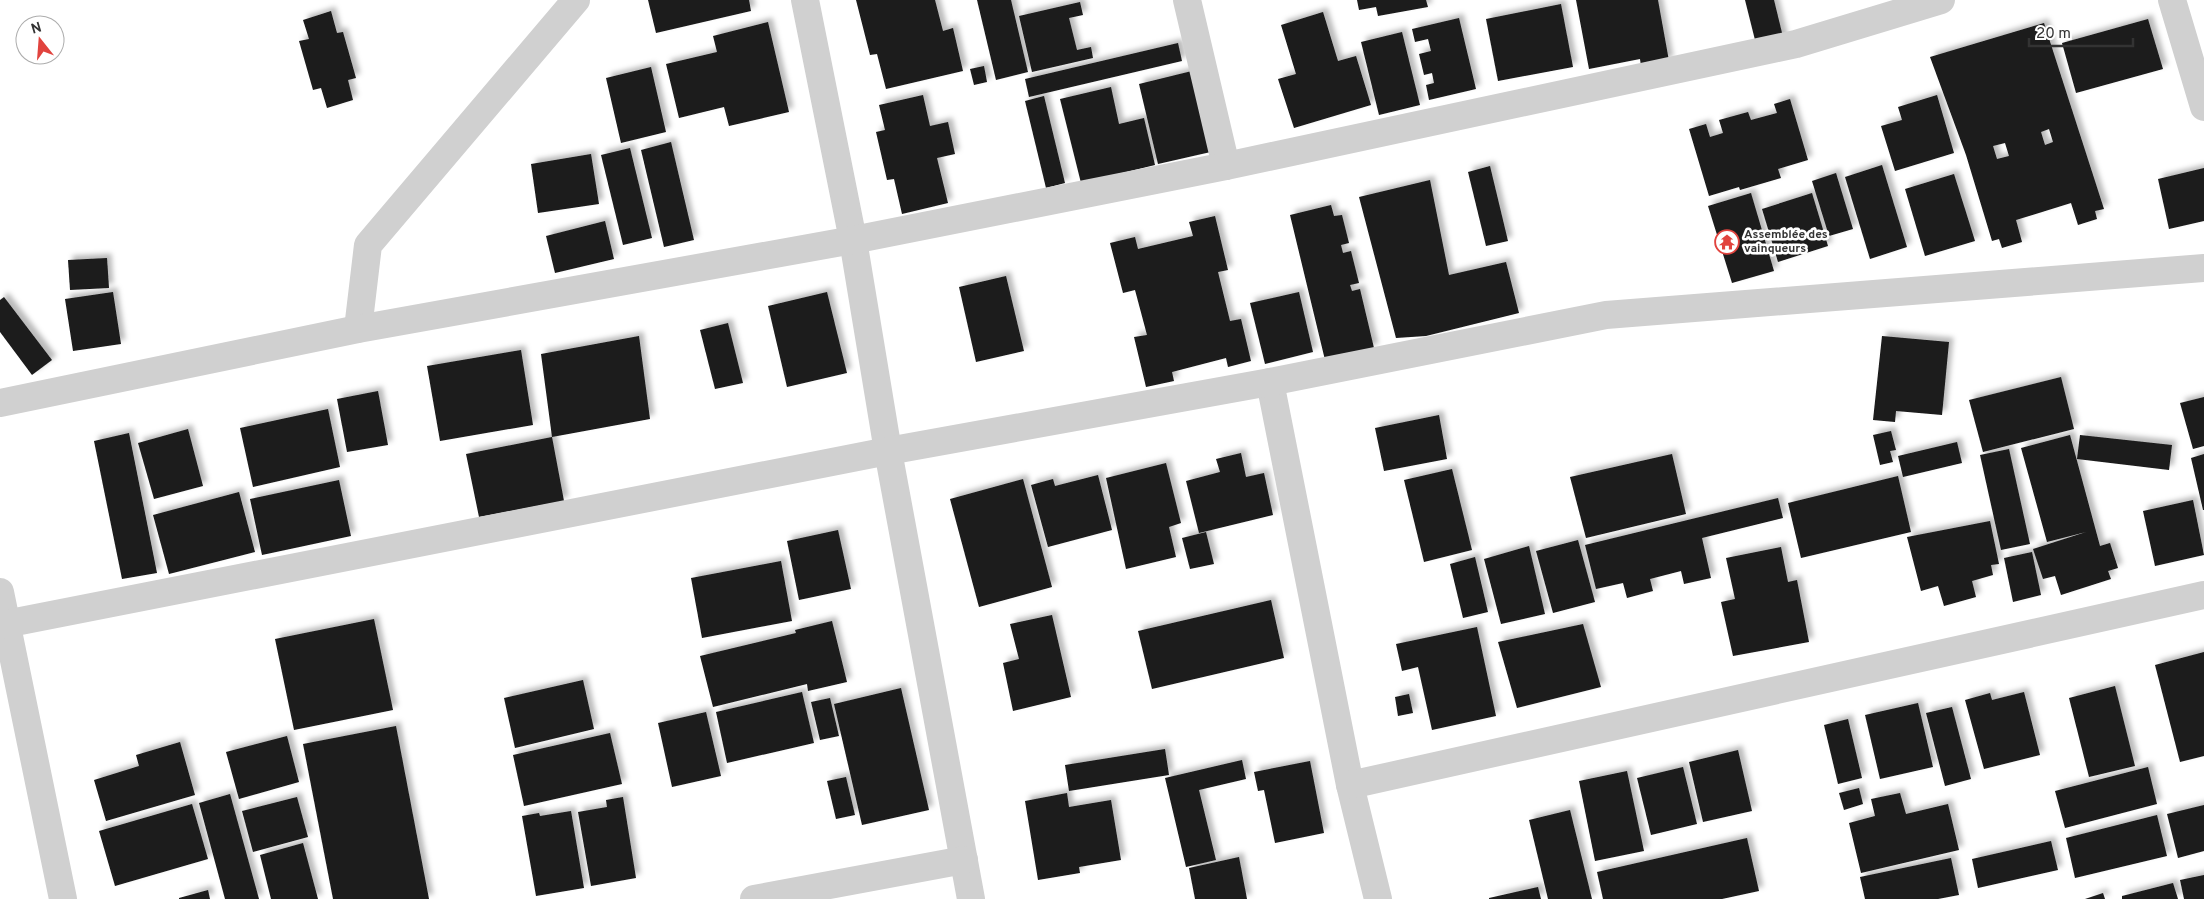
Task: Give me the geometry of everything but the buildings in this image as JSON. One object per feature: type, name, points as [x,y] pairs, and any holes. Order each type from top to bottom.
[{"type":"street","points":[[358,329],[368,245],[576,0]]},
{"type":"street","points":[[805,0],[853,240],[888,451],[971,899]]},
{"type":"street","points":[[1187,0],[1226,166]]},
{"type":"street","points":[[0,403],[358,329],[853,240],[1226,166],[1796,44],[1942,0]]},
{"type":"street","points":[[2172,0],[2204,107]]},
{"type":"street","points":[[3,625],[888,451],[1270,382],[1606,315],[2204,268]]},
{"type":"street","points":[[1270,382],[1350,785],[1378,899]]},
{"type":"street","points":[[0,592],[3,625],[63,899]]},
{"type":"street","points":[[1350,785],[2204,595]]},
{"type":"street","points":[[754,899],[964,860]]},
{"type":"place","name":"Assemblée des vainqueurs","points":[[1727,242]]}]
